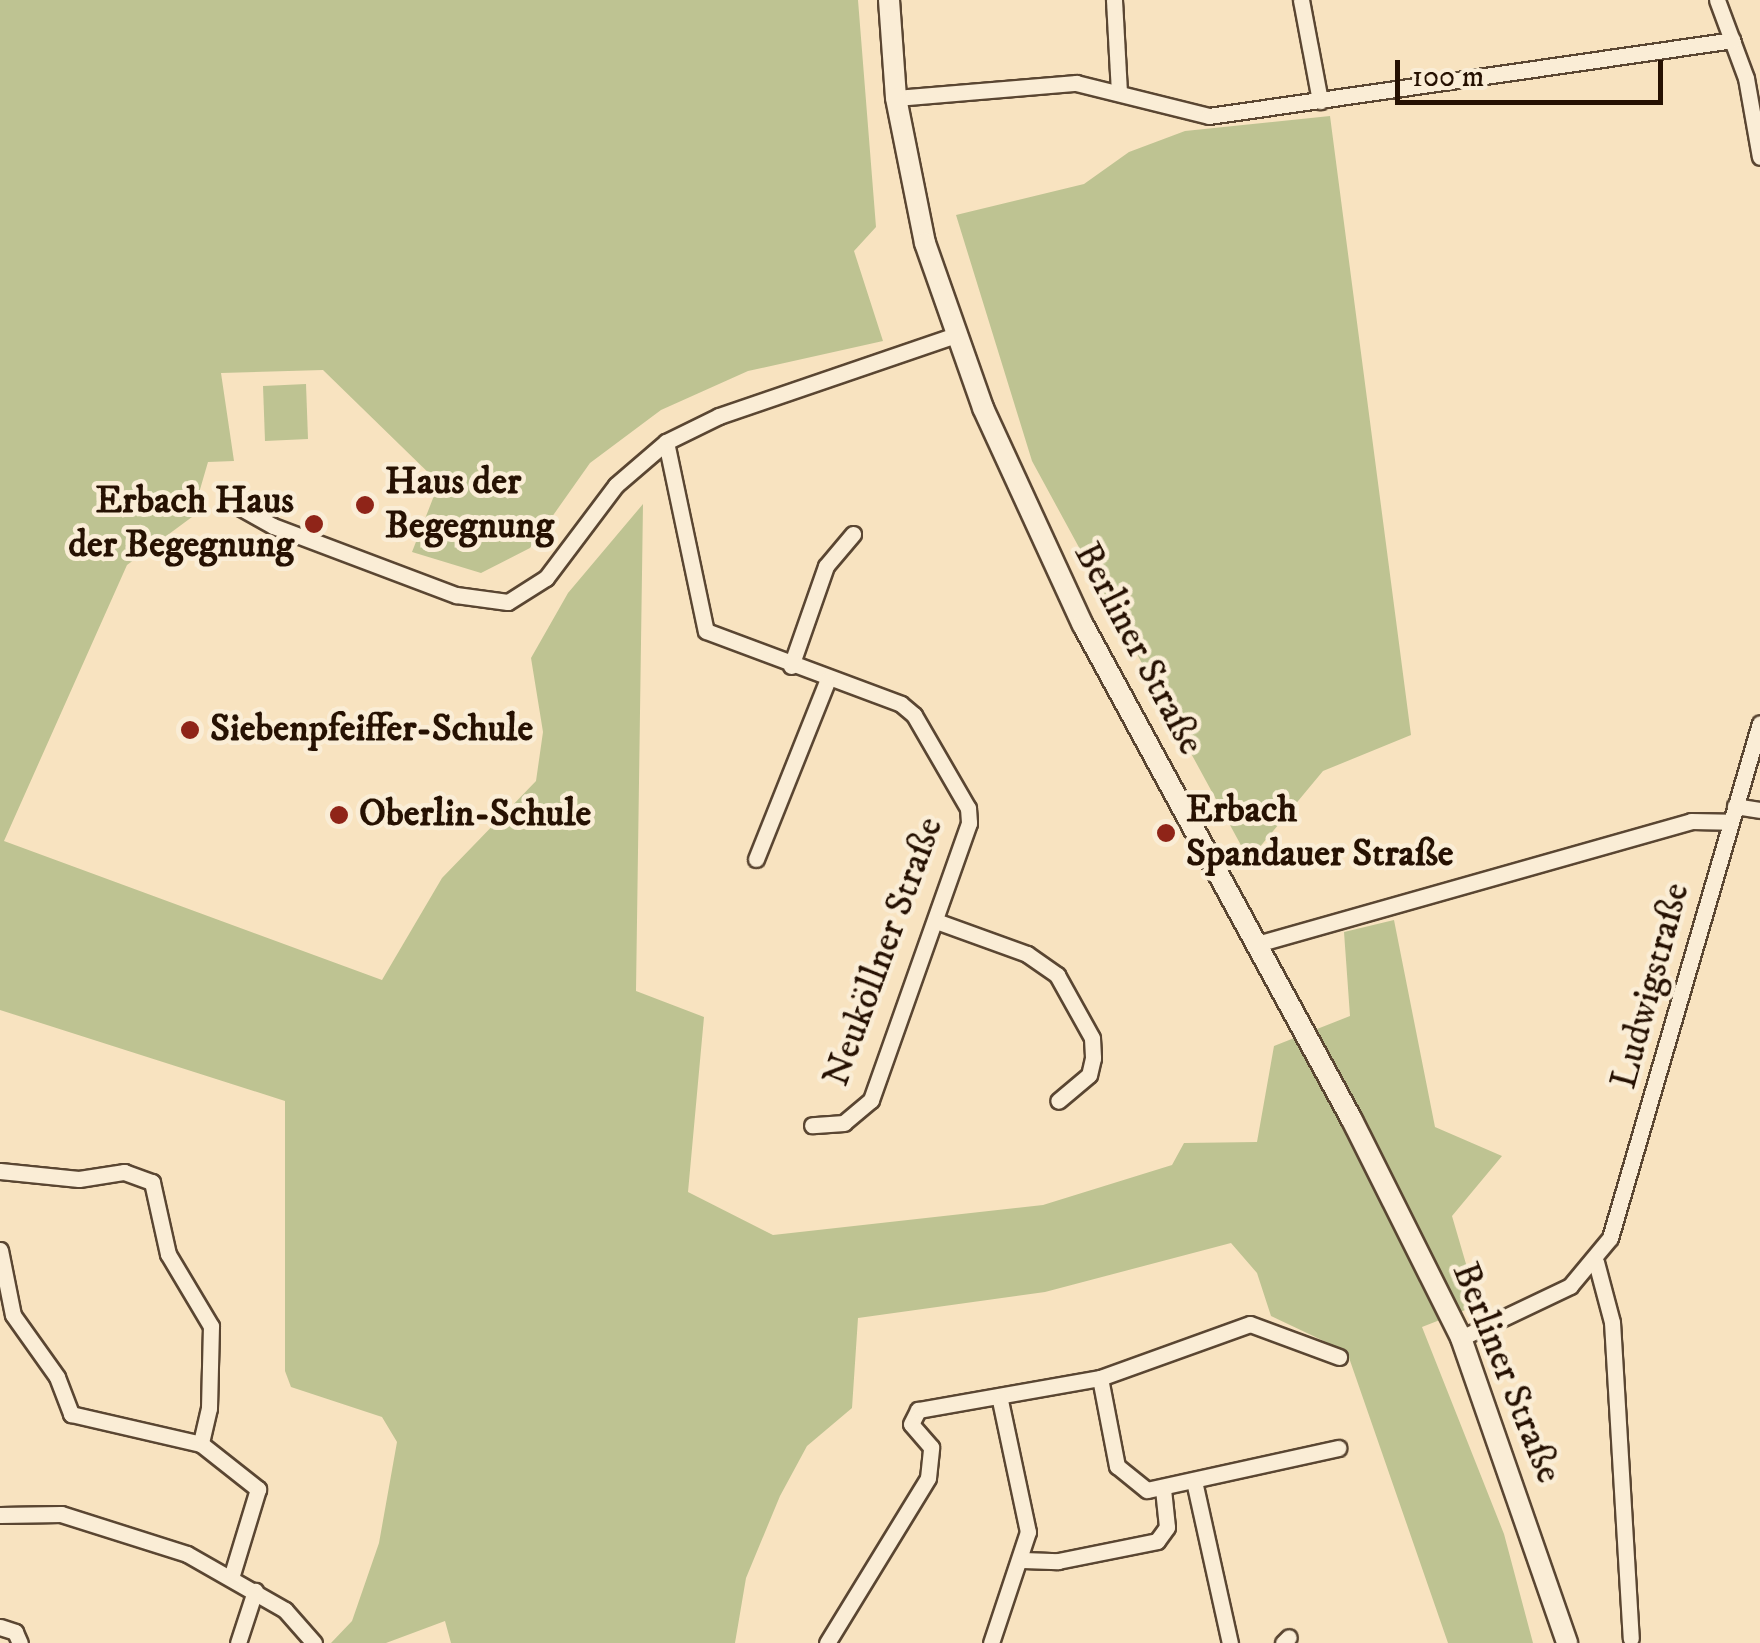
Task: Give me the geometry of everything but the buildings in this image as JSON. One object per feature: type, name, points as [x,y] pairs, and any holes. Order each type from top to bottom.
[{"type":"street","name":"Berliner Straße","points":[[889,0],[896,98],[925,243],[956,335],[1022,500],[1461,1338],[1564,1638]]},
{"type":"street","points":[[1114,0],[1119,92]]},
{"type":"street","points":[[1301,0],[1320,101]]},
{"type":"street","points":[[1718,0],[1758,114],[1760,157]]},
{"type":"street","points":[[896,98],[1049,84],[1119,92],[1210,116],[1733,40]]},
{"type":"street","points":[[232,503],[273,526],[456,595],[508,602],[546,578],[616,485],[666,442],[719,416],[956,335]]},
{"type":"street","name":"Neuköllner Straße","points":[[666,442],[698,618],[722,640],[901,704],[914,716],[968,808],[969,823],[871,1100],[844,1123],[812,1125]]},
{"type":"street","points":[[791,666],[826,566],[854,534]]},
{"type":"street","points":[[756,859],[828,679]]},
{"type":"street","name":"Ludwigstraße","points":[[1461,1338],[1548,1298],[1596,1262],[1627,1198],[1760,724]]},
{"type":"street","points":[[1257,944],[1691,820],[1760,810]]},
{"type":"street","points":[[936,922],[1027,954],[1057,975],[1092,1038],[1093,1058],[1088,1074],[1058,1101]]},
{"type":"street","points":[[0,1170],[79,1179],[124,1172],[152,1182],[168,1254],[211,1326],[209,1408],[201,1444]]},
{"type":"street","points":[[0,1250],[13,1315],[57,1377],[71,1414],[201,1444],[258,1489],[231,1578]]},
{"type":"street","points":[[1596,1262],[1612,1322],[1631,1638]]},
{"type":"street","points":[[826,1643],[928,1478],[931,1447],[913,1432],[914,1415],[1100,1378],[1250,1324],[1339,1357]]},
{"type":"street","points":[[1100,1378],[1117,1466],[1134,1484],[1163,1488],[1338,1448]]},
{"type":"street","points":[[991,1643],[1024,1560],[1028,1532],[998,1396]]},
{"type":"street","points":[[1194,1481],[1230,1643]]},
{"type":"street","points":[[1024,1560],[1058,1562],[1157,1541],[1167,1527],[1163,1488]]},
{"type":"street","points":[[0,1516],[61,1514],[93,1522],[255,1591],[285,1610],[314,1643]]},
{"type":"street","points":[[238,1643],[255,1591]]},
{"type":"street","points":[[0,1627],[14,1632],[20,1643]]},
{"type":"green space","points":[[0,0],[858,0],[876,227],[854,251],[883,341],[748,371],[661,410],[590,463],[530,548],[481,573],[412,552],[439,483],[323,370],[221,373],[234,461],[208,462],[192,517],[127,565],[4,841],[382,980],[442,878],[536,781],[543,732],[531,658],[568,593],[643,504],[636,991],[704,1017],[688,1192],[773,1235],[1043,1205],[1172,1165],[1184,1143],[1257,1142],[1274,1046],[1350,1016],[1344,932],[1394,920],[1435,1127],[1502,1156],[1452,1216],[1478,1305],[1422,1327],[1504,1534],[1533,1643],[1448,1643],[1347,1352],[1271,1316],[1257,1273],[1231,1243],[1045,1292],[858,1318],[852,1408],[807,1446],[780,1496],[746,1578],[735,1643],[451,1643],[445,1621],[386,1643],[331,1643],[352,1621],[379,1543],[397,1442],[382,1417],[291,1387],[285,1371],[285,1101],[0,1010]]},
{"type":"green space","points":[[1330,116],[1411,735],[1323,771],[1249,860],[1032,461],[956,215],[1084,184],[1129,152],[1185,131]]},
{"type":"green space","points":[[306,384],[308,439],[265,441],[263,386]]},
{"type":"place","name":"Haus der Begegnung","points":[[365,505]]},
{"type":"place","name":"Erbach Haus der Begegnung","points":[[314,524]]},
{"type":"place","name":"Siebenpfeiffer-Schule","points":[[190,730]]},
{"type":"place","name":"Oberlin-Schule","points":[[339,815]]},
{"type":"place","name":"Erbach Spandauer Straße","points":[[1166,833]]}]
